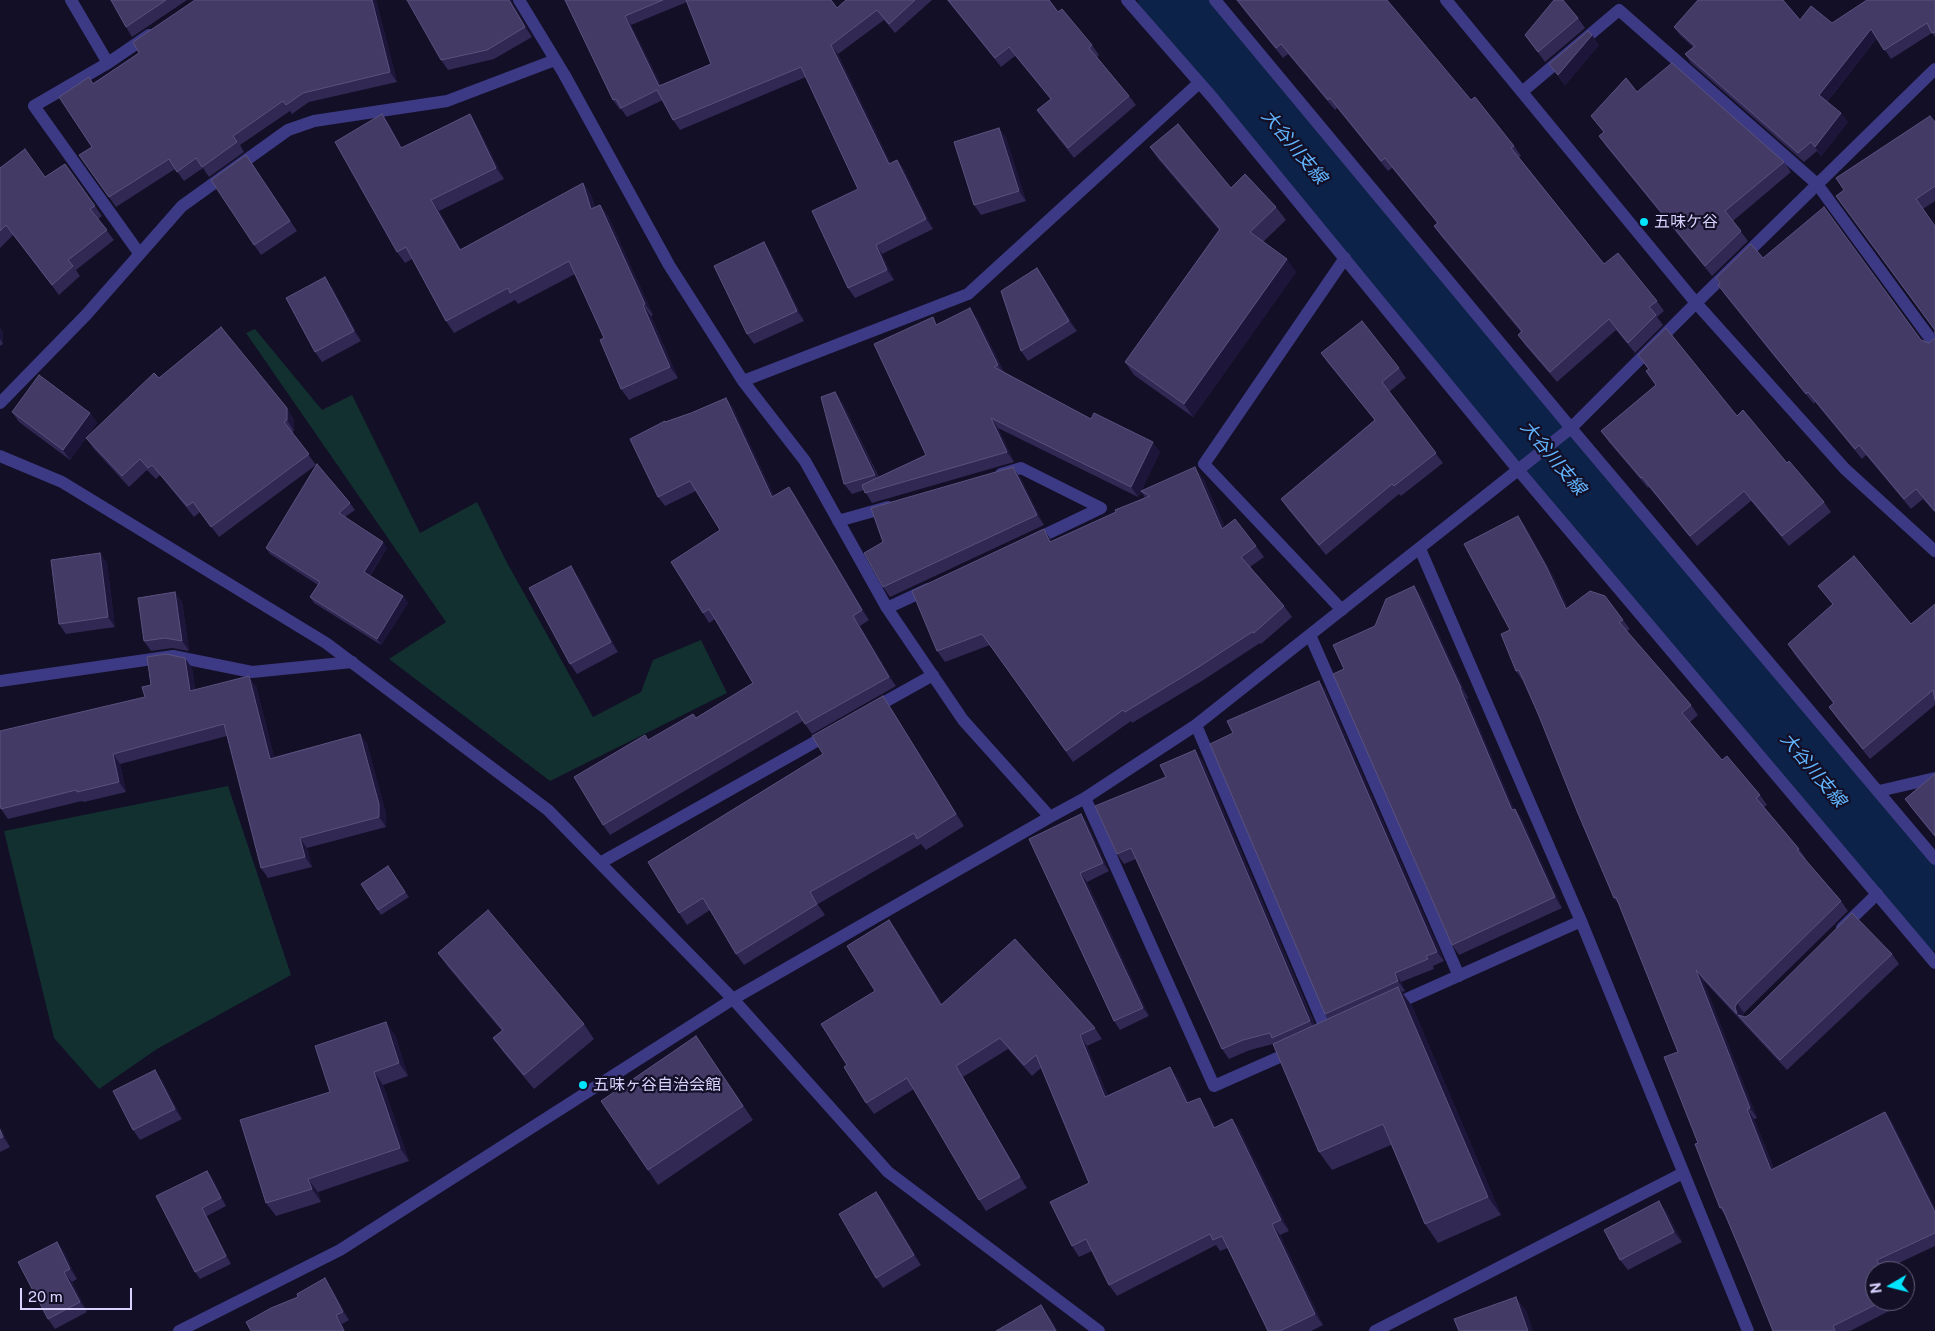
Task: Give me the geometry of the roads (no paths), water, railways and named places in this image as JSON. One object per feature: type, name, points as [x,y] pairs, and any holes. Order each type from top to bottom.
[{"type":"street","points":[[71,0],[108,63]]},
{"type":"street","points":[[519,0],[555,60],[669,265],[743,381],[805,461],[887,608],[964,720],[1050,817]]},
{"type":"street","points":[[1127,0],[1200,83],[1519,471],[1935,963]]},
{"type":"street","points":[[1215,0],[1571,428],[1935,859]]},
{"type":"street","points":[[1446,0],[1696,303],[1845,469],[1935,551]]},
{"type":"street","points":[[1522,92],[1619,10],[1817,184],[1935,345]]},
{"type":"street","points":[[140,252],[34,106],[108,63],[162,26]]},
{"type":"street","points":[[0,403],[86,315],[182,206],[288,130],[314,121],[447,101],[555,60]]},
{"type":"street","points":[[179,1331],[340,1250],[733,999],[1086,798],[1196,725],[1571,428],[1935,69]]},
{"type":"street","points":[[743,381],[968,294],[1200,83]]},
{"type":"street","points":[[1342,610],[1204,464],[1344,258]]},
{"type":"street","points":[[0,456],[62,482],[326,644],[548,810],[733,999],[888,1172],[1099,1331]]},
{"type":"street","points":[[985,479],[1021,468],[1102,508],[1021,546]]},
{"type":"street","points":[[838,521],[902,503]]},
{"type":"street","points":[[1420,549],[1581,920],[1748,1331]]},
{"type":"street","points":[[887,608],[941,583]]},
{"type":"street","points":[[1310,635],[1459,976]]},
{"type":"street","points":[[0,682],[173,656],[252,672],[352,662]]},
{"type":"street","points":[[865,714],[933,675]]},
{"type":"street","points":[[1196,725],[1328,1035]]},
{"type":"street","points":[[600,863],[839,728]]},
{"type":"street","points":[[1879,792],[1935,778]]},
{"type":"street","points":[[1086,798],[1214,1086],[1302,1047]]},
{"type":"street","points":[[1834,936],[1877,894]]},
{"type":"street","points":[[1381,1011],[1581,920]]},
{"type":"street","points":[[1375,1331],[1683,1173]]},
{"type":"waterway","name":"大谷川支線","points":[[1172,0],[1935,917]]},
{"type":"place","name":"五味ケ谷","points":[[1644,222]]},
{"type":"place","name":"五味ヶ谷自治会館","points":[[583,1085]]}]
